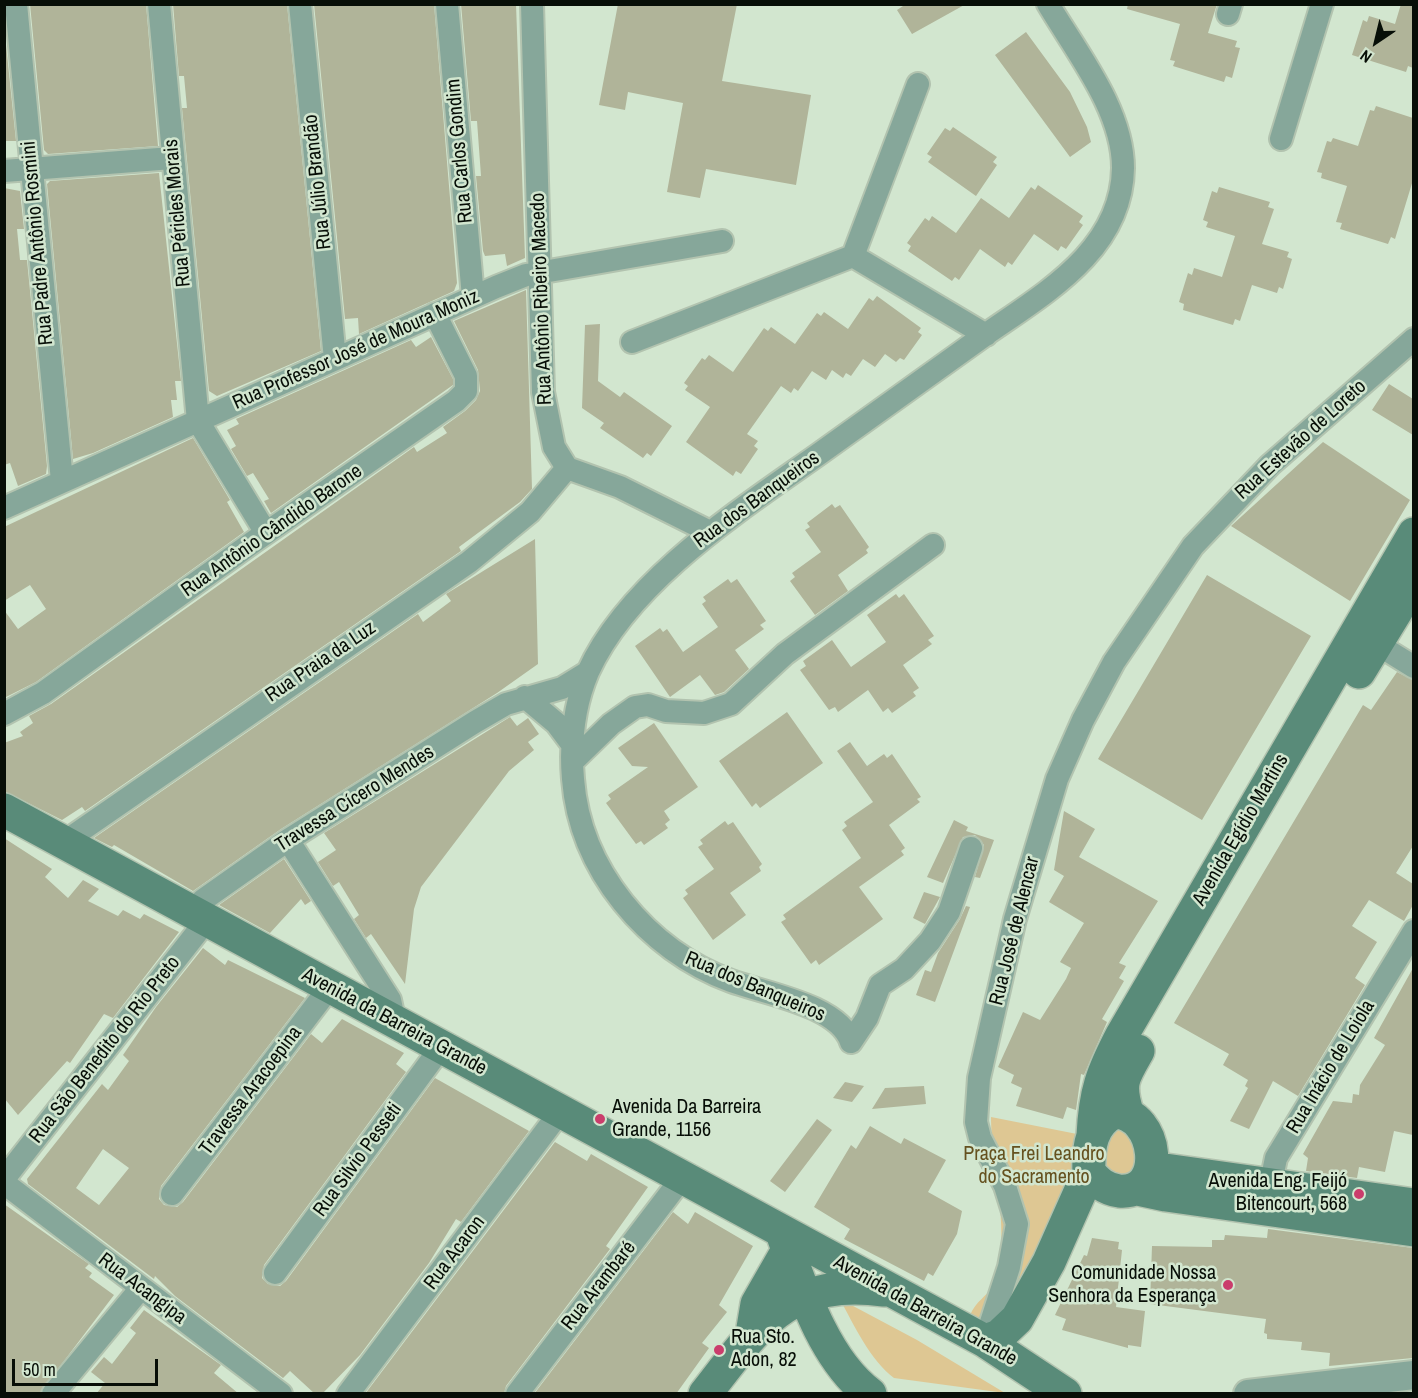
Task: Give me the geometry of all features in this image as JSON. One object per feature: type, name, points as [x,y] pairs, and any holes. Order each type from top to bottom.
[{"type":"main road","name":"Avenida Egídio Martins","points":[[1127,1112],[1121,1092],[1125,1072],[1366,637],[1413,534]]},
{"type":"main road","name":"Avenida Egídio Martins","points":[[1093,1136],[1095,1098],[1107,1064],[1366,637],[1413,582]]},
{"type":"main road","name":"Avenida da Barreira Grande","points":[[4,810],[682,1178],[785,1241],[892,1291],[985,1341],[1065,1394]]},
{"type":"main road","points":[[985,1341],[999,1336],[1017,1319],[1049,1262],[1089,1172],[1093,1136],[1100,1122],[1108,1116],[1127,1112],[1137,1120],[1149,1140],[1135,1182],[1087,1226],[1017,1361]]},
{"type":"main road","points":[[1089,1172],[1104,1187],[1135,1182],[1268,1197],[1413,1205]]},
{"type":"main road","points":[[1268,1197],[1413,1230]]},
{"type":"main road","points":[[785,1241],[805,1296],[838,1360],[851,1377],[870,1394]]},
{"type":"main road","points":[[751,1336],[757,1304],[785,1241]]},
{"type":"main road","points":[[705,1394],[751,1336],[777,1310],[805,1296],[858,1287],[892,1291]]},
{"type":"street","name":"Rua Padre Antônio Rosmini","points":[[16,4],[62,481]]},
{"type":"street","name":"Rua Péricles Morais","points":[[159,4],[198,421]]},
{"type":"street","name":"Rua Júlio Brandão","points":[[300,4],[335,359]]},
{"type":"street","name":"Rua Carlos Gondim","points":[[447,4],[473,297]]},
{"type":"street","name":"Rua Antônio Ribeiro Macedo","points":[[532,4],[543,392],[554,447],[567,468]]},
{"type":"street","name":"Rua dos Banqueiros","points":[[971,848],[949,912],[930,941],[904,969],[880,985],[867,1018],[851,1042],[844,1029],[821,1013],[702,968],[677,954],[648,930],[611,888],[580,822],[573,780],[572,752],[588,672],[630,609],[680,558],[710,532],[986,335],[1085,261],[1101,240],[1118,207],[1123,168],[1118,133],[1111,110],[1048,4]]},
{"type":"street","points":[[1281,139],[1322,4]]},
{"type":"street","points":[[632,342],[853,256],[918,84]]},
{"type":"street","points":[[4,171],[172,158]]},
{"type":"street","name":"Rua Professor José de Moura Moniz","points":[[4,508],[526,275],[722,240]]},
{"type":"street","points":[[853,256],[986,335]]},
{"type":"street","name":"Rua Antônio Cândido Barone","points":[[4,714],[43,693],[456,402],[466,391],[466,376],[435,314]]},
{"type":"street","name":"Rua Estevão de Loreto","points":[[1193,546],[1270,465],[1413,339]]},
{"type":"street","points":[[198,421],[267,533]]},
{"type":"street","points":[[567,468],[620,487],[710,532]]},
{"type":"street","name":"Rua Praia da Luz","points":[[63,843],[469,562],[530,512],[567,468]]},
{"type":"street","points":[[525,697],[556,723],[572,752],[635,707],[648,705],[666,711],[704,713],[731,704],[785,654],[933,545]]},
{"type":"street","name":"Rua José de Alencar","points":[[985,1341],[1009,1267],[1017,1224],[1005,1186],[980,1138],[976,1106],[979,1078],[1015,920],[1057,779],[1083,720],[1114,662],[1193,546]]},
{"type":"street","points":[[1366,637],[1413,667]]},
{"type":"street","name":"Travessa Cícero Mendes","points":[[200,917],[203,900],[288,840],[475,722],[525,697],[562,688],[588,672]]},
{"type":"street","points":[[288,840],[390,1000],[394,1020]]},
{"type":"street","name":"Rua São Benedito do Rio Preto","points":[[4,1181],[200,917]]},
{"type":"street","name":"Rua Inácio de Loiola","points":[[1268,1197],[1276,1158],[1413,931]]},
{"type":"street","name":"Travessa Aracoepina","points":[[172,1194],[330,987]]},
{"type":"street","name":"Rua Silvio Pesseti","points":[[274,1273],[442,1046]]},
{"type":"street","name":"Rua Acaron","points":[[348,1394],[560,1112]]},
{"type":"street","name":"Rua Arambaré","points":[[517,1394],[682,1178]]},
{"type":"street","name":"Rua Acangipa","points":[[4,1181],[281,1394]]},
{"type":"street","points":[[53,1394],[141,1288]]},
{"type":"street","points":[[1248,1394],[1413,1375]]},
{"type":"green space","name":"Praça Frei Leandro do Sacramento","points":[[991,1117],[1077,1134],[1070,1182],[997,1329],[970,1315],[992,1287],[1001,1248],[1000,1204]]},
{"type":"green space","points":[[1115,1129],[1130,1133],[1139,1165],[1126,1179],[1102,1166],[1103,1143]]},
{"type":"green space","points":[[840,1299],[917,1340],[1005,1393],[894,1378],[870,1352]]},
{"type":"building","points":[[30,4],[146,4],[158,146],[48,154],[44,150]]},
{"type":"building","points":[[173,4],[287,4],[321,351],[217,396],[209,391],[182,108],[187,108],[184,76],[179,76]]},
{"type":"building","points":[[314,4],[434,4],[457,283],[454,291],[359,334],[358,318],[345,319]]},
{"type":"building","points":[[461,4],[516,4],[525,258],[507,266],[505,254],[485,256],[483,251],[476,176],[481,176],[477,121],[471,121]]},
{"type":"building","points":[[618,4],[737,4],[722,81],[811,95],[796,185],[706,169],[700,198],[667,192],[683,103],[628,92],[625,110],[599,105]]},
{"type":"building","points":[[906,4],[966,4],[912,34],[897,10]]},
{"type":"building","points":[[1128,4],[1217,4],[1208,33],[1237,41],[1235,47],[1240,48],[1232,78],[1226,76],[1224,82],[1173,66],[1175,61],[1170,60],[1180,24],[1127,9]]},
{"type":"building","points":[[1401,4],[1413,4],[1413,68],[1408,66],[1406,72],[1352,55],[1363,20],[1367,22],[1369,16],[1395,24]]},
{"type":"building","points":[[4,25],[16,141],[4,141]]},
{"type":"building","points":[[1026,32],[1070,92],[1087,127],[1091,142],[1070,157],[995,55]]},
{"type":"building","points":[[1376,106],[1413,118],[1413,180],[1395,239],[1391,237],[1388,244],[1340,229],[1342,223],[1336,222],[1347,186],[1321,178],[1322,173],[1317,172],[1327,141],[1331,142],[1333,138],[1358,146],[1370,110],[1374,111]]},
{"type":"building","points":[[953,127],[997,157],[993,162],[997,165],[976,196],[928,162],[932,157],[927,154],[945,128],[950,131]]},
{"type":"building","points":[[159,173],[181,381],[175,381],[177,400],[171,400],[173,417],[93,453],[73,459],[47,184],[50,181]]},
{"type":"building","points":[[1038,185],[1083,216],[1079,222],[1083,225],[1066,249],[1061,246],[1058,251],[1034,234],[1012,265],[1008,262],[1005,267],[980,249],[959,280],[955,277],[952,281],[908,251],[911,246],[907,243],[925,218],[929,221],[932,216],[956,233],[981,198],[1009,218],[1031,187],[1035,190]]},
{"type":"building","points":[[1219,187],[1270,202],[1268,207],[1274,209],[1262,244],[1289,252],[1287,257],[1292,259],[1283,289],[1279,287],[1277,293],[1252,285],[1240,321],[1235,319],[1233,325],[1183,310],[1184,304],[1179,302],[1188,273],[1192,275],[1194,268],[1222,277],[1235,236],[1206,227],[1208,222],[1203,220],[1212,191],[1217,193]]},
{"type":"building","points":[[4,188],[20,191],[24,229],[17,229],[20,260],[27,260],[47,466],[46,474],[18,486],[10,463],[4,465]]},
{"type":"building","points":[[526,290],[532,489],[520,502],[459,547],[461,551],[85,811],[82,807],[62,820],[4,791],[4,743],[23,736],[20,732],[33,723],[29,716],[51,704],[414,447],[417,452],[447,433],[443,427],[465,411],[476,400],[480,391],[478,370],[454,321]]},
{"type":"building","points":[[877,296],[921,328],[918,332],[922,335],[904,360],[900,358],[896,362],[885,354],[875,367],[863,359],[851,376],[846,373],[843,378],[832,370],[826,380],[812,371],[798,391],[794,388],[791,393],[781,386],[747,434],[758,441],[754,446],[758,449],[741,474],[736,471],[733,476],[686,442],[710,407],[685,390],[688,386],[684,383],[702,358],[705,360],[709,355],[733,372],[764,328],[768,331],[771,327],[795,344],[817,313],[821,316],[824,312],[848,329],[869,298],[873,301]]},
{"type":"building","points":[[600,324],[598,381],[620,397],[624,392],[672,426],[651,456],[647,453],[643,458],[600,428],[604,423],[582,408],[585,325]]},
{"type":"building","points":[[431,337],[453,379],[453,385],[271,513],[264,501],[269,499],[253,473],[247,476],[231,449],[236,446],[227,430],[239,424],[236,419],[411,340],[416,347]]},
{"type":"building","points":[[1389,384],[1413,399],[1413,435],[1372,410]]},
{"type":"building","points":[[193,438],[230,500],[227,502],[244,532],[36,682],[4,698],[4,610],[18,629],[46,609],[30,585],[4,601],[4,527]]},
{"type":"building","points":[[1323,442],[1410,500],[1350,601],[1231,526]]},
{"type":"building","points":[[832,504],[835,508],[840,505],[869,547],[866,550],[868,553],[838,575],[848,591],[815,615],[790,581],[795,577],[792,573],[821,552],[805,530],[810,527],[807,523]]},
{"type":"building","points":[[535,539],[538,664],[497,693],[281,829],[193,891],[114,845],[112,847],[94,838],[418,614],[423,622],[451,601],[446,594]]},
{"type":"building","points":[[1207,575],[1311,636],[1202,820],[1098,759]]},
{"type":"building","points":[[728,579],[731,583],[737,579],[766,621],[760,625],[764,629],[735,650],[749,669],[724,692],[715,695],[700,675],[670,697],[635,646],[660,628],[663,632],[667,629],[683,652],[718,627],[702,604],[706,601],[703,597]]},
{"type":"building","points":[[896,594],[899,598],[904,594],[934,636],[928,640],[932,644],[903,665],[919,688],[913,692],[916,696],[892,713],[888,708],[883,712],[868,690],[838,712],[835,707],[829,710],[800,670],[806,666],[803,661],[832,640],[851,667],[886,642],[867,615]]},
{"type":"building","points":[[1397,672],[1413,680],[1413,846],[1396,873],[1413,884],[1413,905],[1404,921],[1369,900],[1352,926],[1377,942],[1355,978],[1365,985],[1298,1096],[1273,1081],[1249,1129],[1230,1121],[1248,1088],[1245,1086],[1248,1080],[1223,1065],[1229,1054],[1174,1023],[1363,705],[1371,710]]},
{"type":"building","points":[[787,712],[823,763],[760,808],[756,803],[752,807],[719,761]]},
{"type":"building","points":[[510,717],[517,726],[528,718],[539,734],[528,742],[534,750],[509,771],[421,887],[414,909],[405,984],[371,934],[366,938],[354,919],[359,915],[339,882],[333,886],[318,862],[336,850],[324,833]]},
{"type":"building","points":[[654,723],[698,787],[664,811],[670,820],[665,824],[668,828],[644,845],[641,841],[636,844],[606,803],[611,799],[608,795],[648,767],[632,766],[618,748]]},
{"type":"building","points":[[850,742],[867,766],[884,754],[887,758],[892,754],[921,797],[917,799],[920,802],[889,825],[905,848],[901,851],[904,855],[859,887],[883,919],[819,965],[816,960],[811,964],[781,922],[786,919],[783,915],[861,858],[842,830],[847,826],[844,822],[873,802],[837,751]]},
{"type":"building","points":[[1064,811],[1095,829],[1079,857],[1158,901],[1119,963],[1126,966],[1119,978],[1124,981],[1102,1019],[1107,1022],[1084,1075],[1081,1074],[1076,1110],[1067,1107],[1063,1119],[1016,1106],[1022,1088],[1011,1083],[1014,1075],[998,1067],[1023,1012],[1040,1020],[1066,979],[1071,968],[1060,962],[1084,923],[1049,902],[1064,876],[1054,870]]},
{"type":"building","points":[[954,820],[968,827],[966,831],[994,840],[980,878],[975,877],[984,845],[975,835],[963,837],[943,883],[927,877]]},
{"type":"building","points":[[725,821],[728,825],[733,822],[762,864],[759,867],[761,871],[730,893],[746,915],[713,940],[683,898],[688,894],[685,890],[714,869],[698,847],[703,844],[700,840]]},
{"type":"building","points":[[4,838],[52,869],[45,877],[68,898],[83,880],[99,889],[88,901],[118,916],[123,910],[140,919],[144,914],[179,932],[113,1018],[104,1014],[70,1063],[67,1061],[18,1115],[4,1098]]},
{"type":"building","points":[[284,859],[311,901],[305,905],[301,899],[270,933],[219,905]]},
{"type":"building","points":[[924,892],[940,897],[925,924],[913,918]]},
{"type":"building","points":[[966,906],[970,907],[935,1002],[916,995],[925,970],[931,972],[938,953]]},
{"type":"building","points":[[203,948],[225,965],[228,960],[305,998],[161,1186],[159,1199],[164,1205],[177,1207],[183,1202],[311,1034],[322,1043],[342,1019],[404,1053],[396,1064],[406,1072],[264,1265],[262,1278],[268,1284],[280,1286],[286,1281],[435,1078],[529,1131],[461,1222],[456,1219],[429,1263],[360,1355],[322,1394],[315,1394],[290,1371],[283,1378],[175,1296],[155,1276],[154,1279],[28,1184],[27,1179],[102,1084],[108,1090],[129,1061],[123,1055],[156,1007]],"holes":[[[103,1149],[129,1168],[99,1205],[76,1188]]]},
{"type":"building","points":[[1413,968],[1413,1135],[1394,1131],[1385,1172],[1359,1167],[1357,1178],[1306,1171],[1308,1158],[1303,1154],[1333,1101],[1352,1103],[1353,1094],[1359,1095],[1360,1085],[1385,1045],[1374,1038]]},
{"type":"building","points":[[845,1082],[864,1086],[852,1102],[833,1098]]},
{"type":"building","points":[[924,1086],[926,1104],[872,1109],[885,1088]]},
{"type":"building","points":[[817,1119],[832,1130],[785,1192],[770,1181]]},
{"type":"building","points":[[870,1126],[901,1144],[904,1138],[946,1160],[928,1192],[962,1211],[957,1234],[933,1276],[928,1273],[924,1281],[844,1239],[850,1229],[814,1207],[851,1145],[856,1149]]},
{"type":"building","points":[[555,1142],[587,1161],[591,1154],[648,1187],[606,1246],[610,1249],[506,1386],[504,1394],[365,1394]]},
{"type":"building","points":[[4,1204],[89,1264],[85,1268],[92,1273],[89,1277],[114,1295],[39,1394],[4,1394]]},
{"type":"building","points":[[673,1212],[688,1224],[695,1212],[753,1246],[719,1305],[727,1312],[702,1343],[709,1348],[676,1394],[534,1394]]},
{"type":"building","points":[[1268,1229],[1413,1248],[1413,1358],[1329,1366],[1330,1353],[1301,1350],[1302,1342],[1267,1339],[1267,1334],[1264,1333],[1266,1319],[1150,1304],[1152,1246],[1212,1247],[1212,1240],[1224,1240],[1225,1235],[1267,1238]]},
{"type":"building","points":[[1092,1238],[1119,1242],[1118,1249],[1122,1250],[1116,1307],[1145,1311],[1141,1347],[1128,1345],[1128,1348],[1062,1330],[1066,1319],[1055,1315],[1084,1255],[1087,1256]]},
{"type":"building","points":[[144,1310],[221,1365],[214,1373],[239,1394],[96,1394],[105,1383],[91,1372],[104,1357],[112,1364],[136,1333],[130,1328]]},
{"type":"place","name":"Avenida Da Barreira Grande, 1156","points":[[600,1119]]},
{"type":"place","name":"Avenida Eng. Feijó Bitencourt, 568","points":[[1359,1194]]},
{"type":"place","name":"Comunidade Nossa Senhora da Esperança","points":[[1228,1285]]},
{"type":"place","name":"Rua Sto. Adon, 82","points":[[719,1350]]}]
